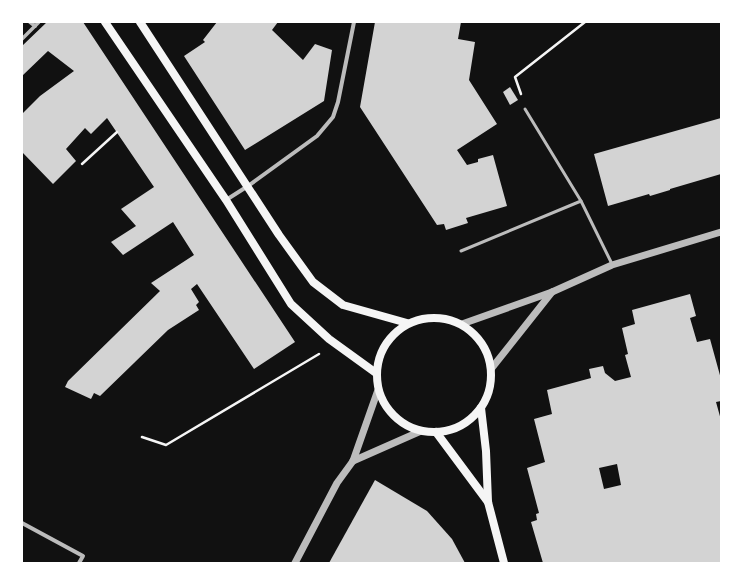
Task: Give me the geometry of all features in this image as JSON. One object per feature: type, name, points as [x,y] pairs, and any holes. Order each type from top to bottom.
[{"type":"main road","points":[[104,22],[226,200],[292,304],[335,344],[376,373]]},
{"type":"main road","points":[[140,22],[279,235],[313,282],[343,305],[407,323]]},
{"type":"main road","points":[[425,318],[444,318],[462,324],[473,332],[482,343],[488,355],[491,369],[491,383],[488,396],[481,408],[472,418],[461,425],[436,432],[421,431],[397,419],[386,406],[378,390],[376,373],[378,358],[385,344],[395,332],[407,323],[425,318]]},
{"type":"main road","points":[[481,408],[486,451],[488,502],[504,563]]},
{"type":"main road","points":[[436,432],[488,502]]},
{"type":"street","points":[[30,22],[35,26]]},
{"type":"street","points":[[22,39],[39,22]]},
{"type":"street","points":[[226,200],[248,186],[317,136],[332,117],[338,102],[354,22]]},
{"type":"street","points":[[462,324],[552,292],[612,265],[721,232]]},
{"type":"street","points":[[491,369],[552,292]]},
{"type":"street","points":[[295,563],[337,483],[353,460],[378,390]]},
{"type":"street","points":[[353,460],[421,431]]},
{"type":"street","points":[[22,523],[82,556],[79,563]]},
{"type":"lane","points":[[525,109],[581,201],[612,265]]},
{"type":"lane","points":[[461,251],[581,201]]},
{"type":"path","points":[[525,109],[515,77],[585,22]]},
{"type":"path","points":[[82,164],[117,132]]},
{"type":"path","points":[[142,437],[166,445],[335,344]]},
{"type":"building","points":[[47,22],[83,22],[295,342],[254,369],[197,284],[191,289],[199,302],[196,305],[199,310],[168,330],[100,396],[94,393],[91,399],[65,387],[68,381],[160,291],[151,283],[194,255],[173,222],[123,255],[111,242],[136,226],[121,209],[154,187],[107,118],[91,134],[85,128],[66,149],[76,161],[53,184],[22,152],[22,114],[40,96],[74,71],[48,51],[22,76],[22,46]]},
{"type":"building","points":[[217,22],[278,22],[272,30],[303,60],[315,44],[332,50],[324,101],[245,150],[184,56],[205,42],[203,40]]},
{"type":"building","points":[[375,22],[461,22],[458,39],[475,42],[469,80],[497,124],[457,150],[467,165],[478,162],[478,159],[493,155],[507,206],[466,218],[468,223],[446,230],[444,224],[437,225],[360,107]]},
{"type":"building","points":[[510,87],[518,100],[510,105],[503,92]]},
{"type":"building","points":[[721,118],[721,174],[650,196],[649,194],[608,206],[594,154]]},
{"type":"building","points":[[690,294],[696,316],[690,318],[697,342],[710,339],[721,379],[721,401],[716,402],[721,420],[721,563],[543,563],[531,522],[537,520],[536,514],[539,513],[527,468],[545,462],[534,419],[552,414],[547,390],[591,378],[589,369],[603,366],[605,373],[615,381],[631,377],[625,355],[628,354],[622,328],[635,324],[632,310]],"holes":[[[617,464],[621,485],[604,489],[599,468]]]},
{"type":"building","points":[[375,480],[427,511],[452,539],[465,563],[329,563]]}]
